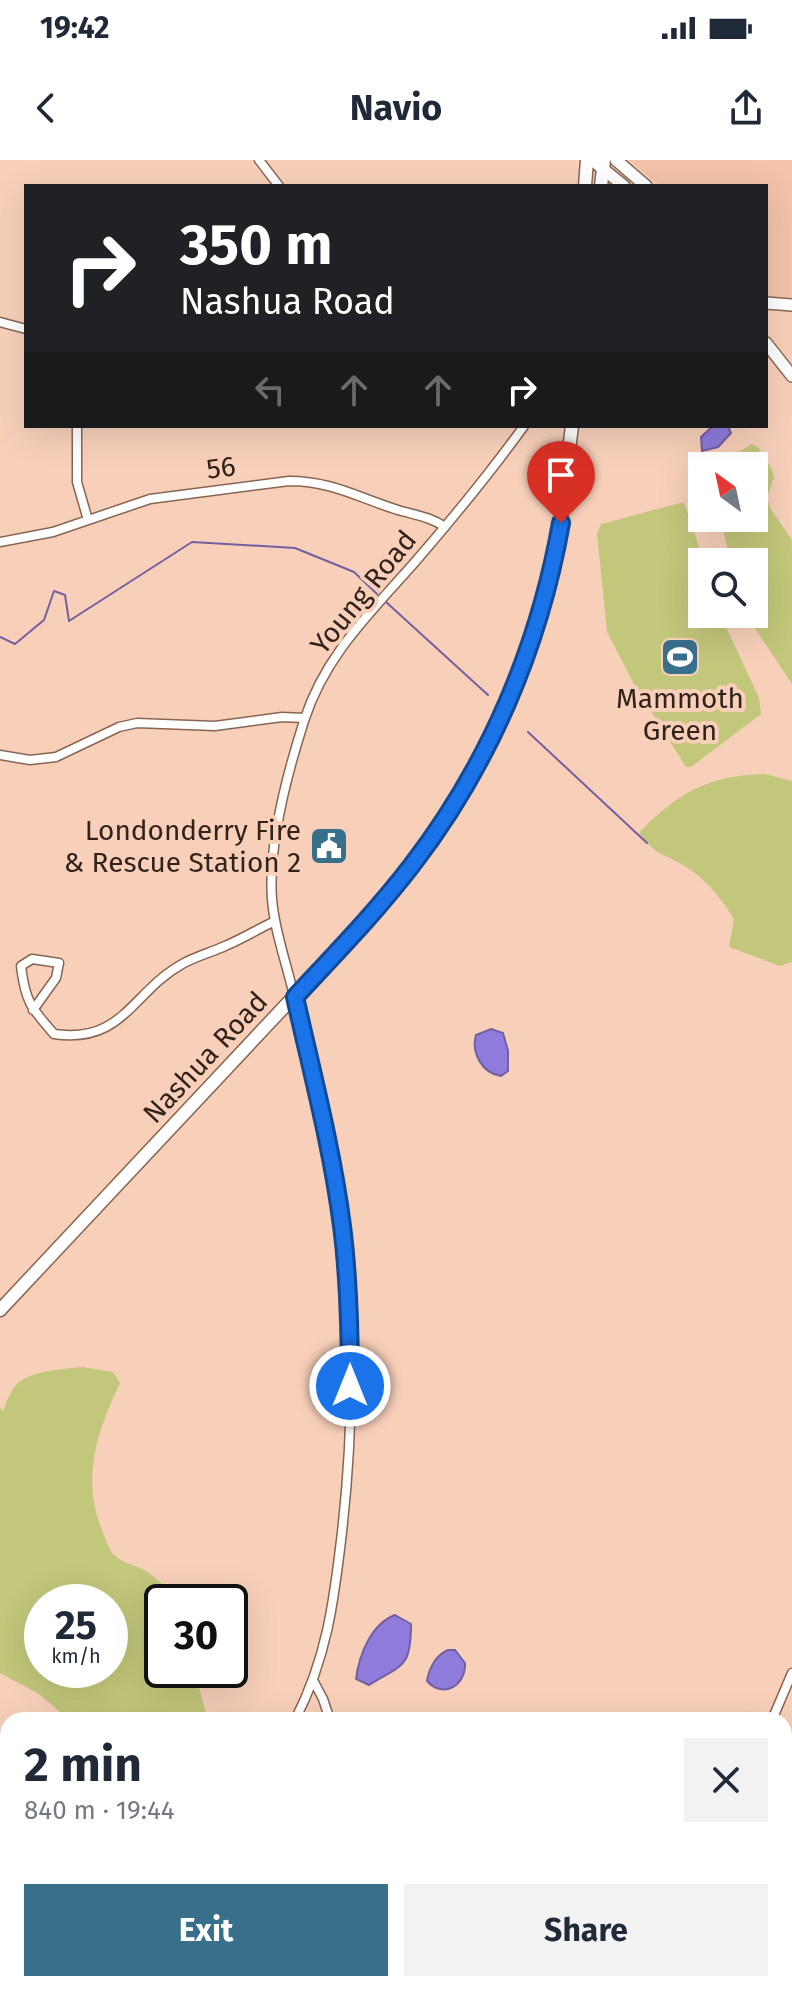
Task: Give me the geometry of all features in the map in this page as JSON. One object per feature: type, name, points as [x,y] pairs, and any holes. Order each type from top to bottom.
[{"type":"main road","points":[[585,184],[590,160],[604,164],[622,184]]},
{"type":"main road","points":[[616,160],[644,184]]},
{"type":"main road","points":[[601,184],[604,164]]},
{"type":"main road","points":[[768,303],[792,305]]},
{"type":"main road","points":[[768,346],[792,376]]},
{"type":"main road","name":"Nashua Road","points":[[0,1310],[375,909],[425,848],[461,794],[506,707],[538,625],[561,523],[572,428]]},
{"type":"street","points":[[259,160],[277,184]]},
{"type":"street","points":[[0,322],[24,328]]},
{"type":"street","points":[[77,428],[77,482],[88,520]]},
{"type":"street","name":"Young Road","points":[[299,1712],[314,1682],[331,1617],[349,1460],[350,1328],[346,1259],[334,1173],[316,1079],[275,921],[273,860],[289,776],[305,718],[324,675],[342,645],[445,527],[522,428]]},
{"type":"street","name":"56","points":[[0,542],[37,536],[132,504],[167,496],[306,481],[340,487],[429,518],[445,527]]},
{"type":"street","points":[[0,755],[30,760],[48,759],[73,751],[119,727],[137,723],[215,726],[282,717],[305,718]]},
{"type":"street","points":[[33,1010],[56,978],[59,963],[32,959],[21,966],[24,993],[33,1010],[54,1034],[77,1037],[110,1027],[183,963],[229,945],[275,921]]},
{"type":"street","points":[[775,1712],[792,1673]]},
{"type":"street","points":[[314,1682],[327,1712]]},
{"type":"shaded area","points":[[629,160],[792,160],[792,297],[768,297],[768,184],[658,184]]},
{"type":"shaded area","points":[[711,428],[729,428],[731,433],[718,447],[702,451],[701,437]]},
{"type":"shaded area","points":[[491,1029],[503,1033],[508,1051],[508,1071],[501,1076],[483,1066],[475,1049],[476,1035]]},
{"type":"shaded area","points":[[395,1615],[411,1624],[407,1657],[397,1668],[369,1685],[356,1679],[368,1641],[379,1625]]},
{"type":"shaded area","points":[[448,1650],[455,1650],[465,1663],[464,1671],[458,1684],[440,1689],[427,1681],[428,1676],[437,1659]]},
{"type":"green space","points":[[752,444],[761,452],[739,452]]},
{"type":"green space","points":[[768,463],[774,477],[768,494]]},
{"type":"green space","points":[[768,501],[792,540],[792,684],[755,628],[768,628],[768,548],[728,548],[724,532],[768,532]]},
{"type":"green space","name":"Mammoth Green","points":[[684,502],[688,532],[694,532],[699,548],[688,548],[688,628],[726,628],[759,698],[761,714],[691,767],[686,767],[633,682],[607,632],[597,534],[601,524]]},
{"type":"green space","points":[[765,774],[792,781],[792,962],[780,966],[729,947],[734,919],[720,899],[697,875],[658,852],[639,833],[667,807],[695,789],[727,778]]},
{"type":"green space","points":[[83,1367],[113,1372],[120,1383],[95,1452],[92,1488],[95,1506],[113,1554],[142,1569],[161,1584],[144,1584],[144,1688],[199,1688],[206,1712],[60,1712],[28,1688],[128,1688],[128,1584],[24,1584],[24,1686],[0,1673],[0,1407],[3,1411],[19,1382],[42,1373]]},
{"type":"waterway","points":[[0,637],[15,644],[44,620],[54,591],[65,595],[69,621],[192,542],[295,548],[354,572],[377,594]]},
{"type":"waterway","points":[[386,602],[488,695]]},
{"type":"waterway","points":[[528,732],[647,843]]},
{"type":"place","name":"Mammoth Green","points":[[680,657]]},
{"type":"place","name":"Londonderry Fire & Rescue Station 2","points":[[329,846]]},
{"type":"route","points":[[350,1386],[349,1294],[342,1224],[320,1099],[295,997],[411,867],[461,794],[520,675],[538,625],[561,523]]}]
